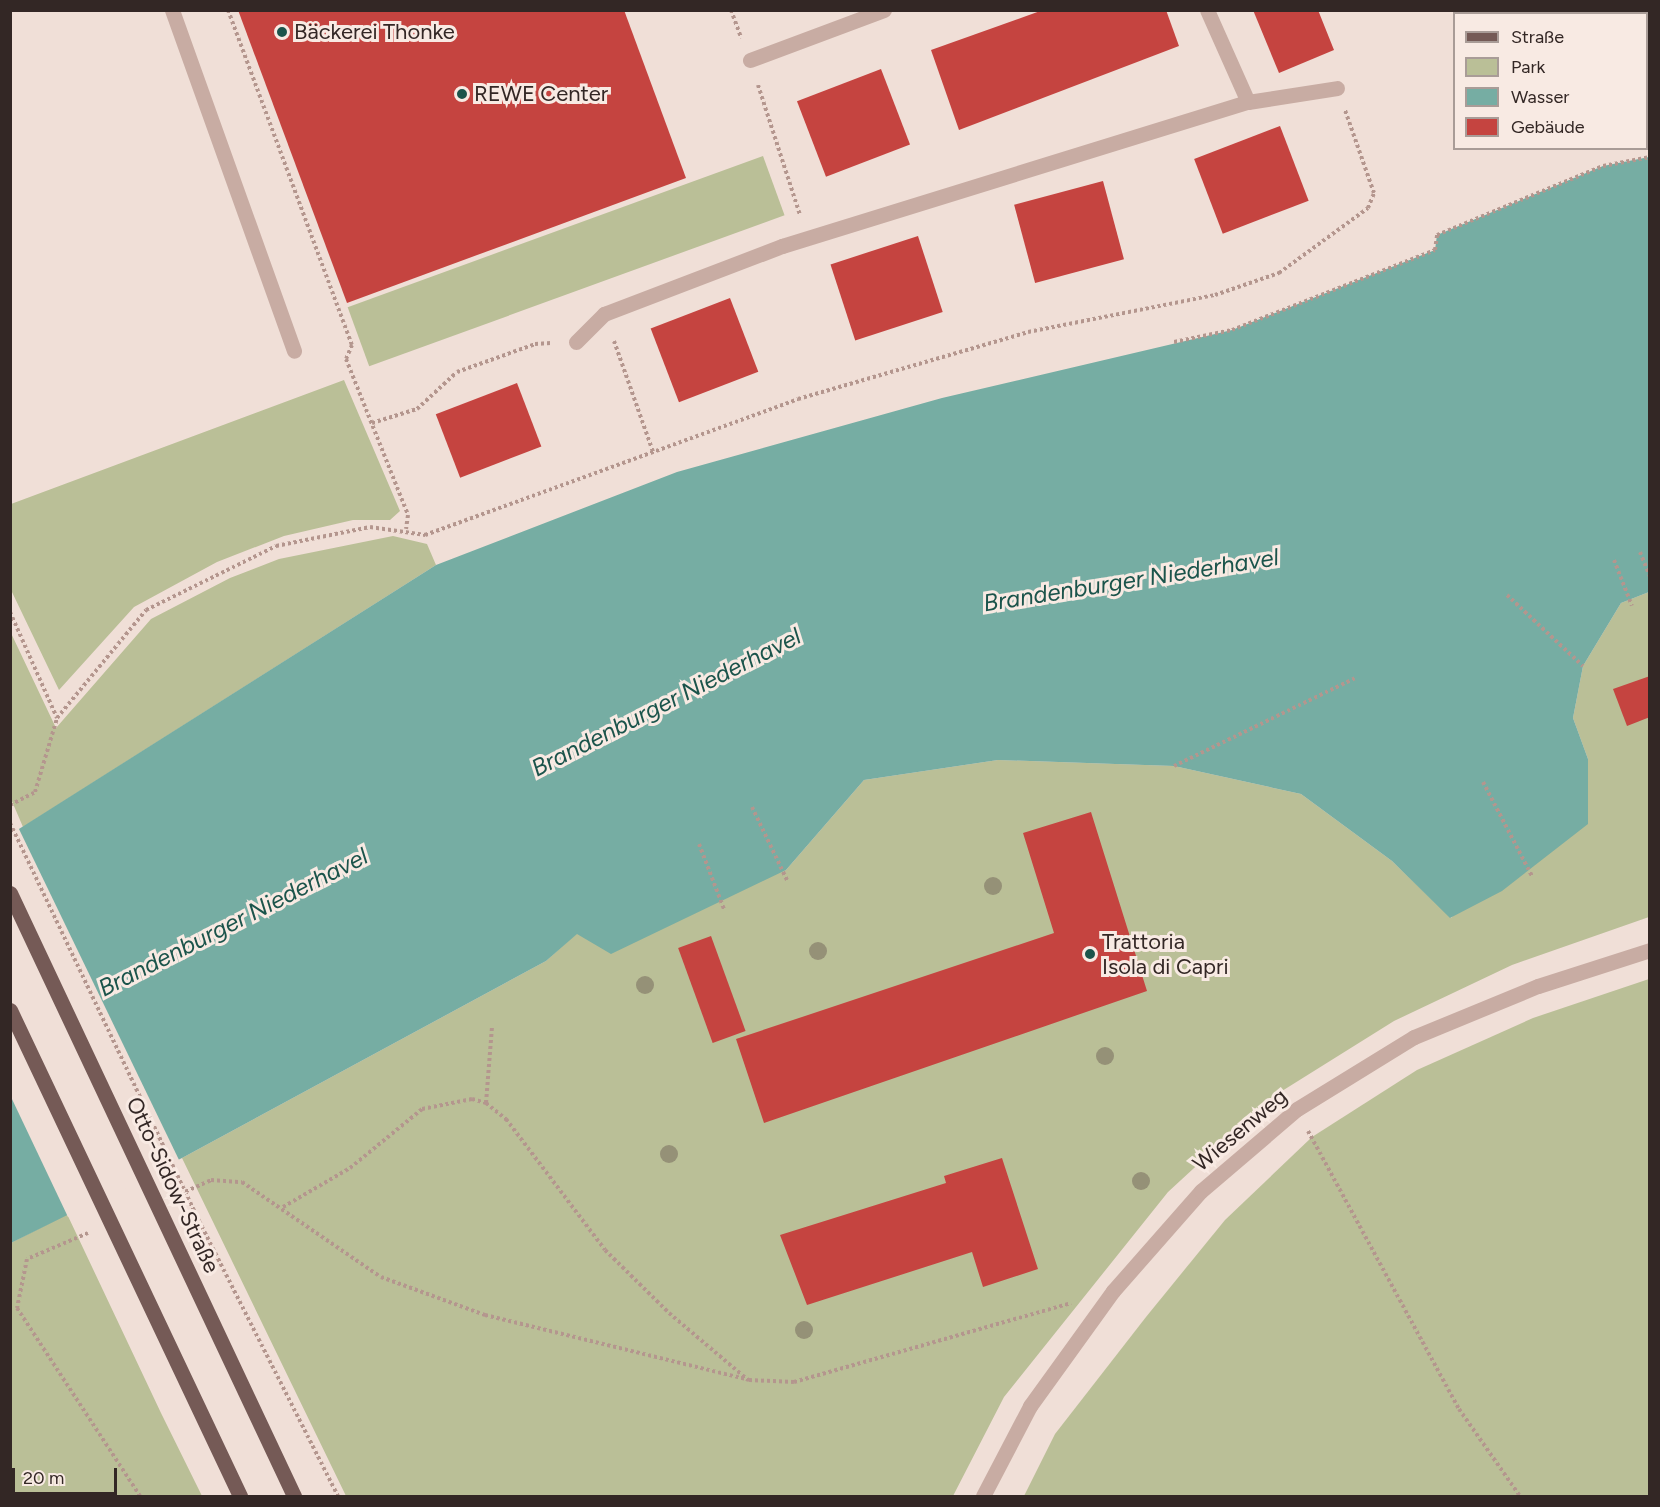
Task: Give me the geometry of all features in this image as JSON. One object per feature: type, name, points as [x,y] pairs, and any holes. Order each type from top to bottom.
[{"type":"main road","name":"Otto-Sidow-Straße","points":[[10,893],[294,1497]]},
{"type":"main road","points":[[10,1010],[240,1497]]},
{"type":"street","points":[[172,10],[294,351]]},
{"type":"street","points":[[750,60],[884,10]]},
{"type":"street","points":[[1207,10],[1248,102]]},
{"type":"street","points":[[576,342],[604,314],[808,238],[1248,102],[1337,88]]},
{"type":"street","name":"Wiesenweg","points":[[983,1497],[1030,1406],[1113,1291],[1201,1191],[1297,1109],[1414,1036],[1538,986],[1650,950]]},
{"type":"path","points":[[228,10],[352,345],[346,359],[408,515],[406,529]]},
{"type":"path","points":[[731,10],[750,60],[808,238]]},
{"type":"path","points":[[10,805],[34,792],[57,718],[146,610],[276,546],[349,528],[406,529],[425,535],[798,399],[1028,332],[1215,295],[1279,273],[1368,208],[1374,193],[1337,88]]},
{"type":"path","points":[[1174,342],[1253,321],[1435,250],[1437,235],[1603,166],[1650,157]]},
{"type":"path","points":[[604,314],[653,453]]},
{"type":"path","points":[[372,423],[417,409],[457,372],[535,344],[576,342]]},
{"type":"path","points":[[1640,552],[1650,577]]},
{"type":"path","points":[[1614,560],[1632,606]]},
{"type":"path","points":[[1507,595],[1583,666]]},
{"type":"path","points":[[10,612],[57,718]]},
{"type":"path","points":[[1174,766],[1354,678]]},
{"type":"path","points":[[1483,782],[1532,876]]},
{"type":"path","points":[[752,807],[787,880]]},
{"type":"path","points":[[10,823],[199,1221],[338,1497]]},
{"type":"path","points":[[699,844],[724,909]]},
{"type":"path","points":[[486,1103],[492,1026]]},
{"type":"path","points":[[282,1207],[350,1168],[422,1109],[472,1100],[486,1103],[506,1119],[604,1250],[669,1313],[748,1380]]},
{"type":"path","points":[[1297,1109],[1459,1409],[1520,1497]]},
{"type":"path","points":[[168,1199],[211,1180],[242,1182],[282,1207],[381,1277],[485,1315],[748,1380],[794,1382],[1113,1291]]},
{"type":"path","points":[[92,1231],[27,1259],[17,1308],[140,1497]]},
{"type":"green space","points":[[763,156],[785,215],[369,366],[348,307]]},
{"type":"green space","points":[[344,380],[400,511],[390,520],[353,520],[284,536],[217,562],[134,607],[59,690],[11,590],[11,504]]},
{"type":"green space","points":[[393,536],[427,544],[436,565],[23,827],[11,799],[10,631],[56,728],[151,619],[230,578],[279,559]]},
{"type":"green space","points":[[1649,592],[1649,917],[1512,965],[1394,1021],[1269,1099],[1168,1192],[1004,1397],[953,1496],[346,1496],[182,1158],[546,961],[577,933],[786,870],[864,780],[998,760],[1174,766],[1301,794],[1392,861],[1451,918],[1588,759],[1573,718],[1583,666],[1621,603]]},
{"type":"green space","points":[[1649,979],[1649,1496],[1024,1496],[1055,1434],[1146,1317],[1225,1220],[1312,1137],[1417,1070],[1533,1018]]},
{"type":"green space","points":[[67,1214],[202,1496],[11,1496],[11,1243]]},
{"type":"water","name":"Brandenburger Niederhavel","points":[[1649,157],[1649,592],[1621,603],[1583,666],[1573,718],[1588,759],[1588,824],[1502,891],[1450,918],[1392,861],[1301,794],[1174,766],[998,760],[864,780],[786,870],[611,954],[577,934],[546,961],[182,1158],[11,1243],[11,834],[436,565],[677,472],[942,398],[1232,330],[1435,250],[1437,235],[1603,166]]},
{"type":"pier","points":[[18,827],[180,1162],[68,1217],[11,1097],[10,831]]},
{"type":"building","name":"REWE Center","points":[[238,10],[624,10],[686,178],[347,303]]},
{"type":"building","points":[[1043,10],[1166,10],[1179,46],[959,130],[931,50]]},
{"type":"building","points":[[1253,10],[1318,10],[1334,50],[1279,73]]},
{"type":"building","points":[[881,69],[910,145],[826,177],[797,101]]},
{"type":"building","points":[[1280,126],[1309,201],[1223,234],[1194,159]]},
{"type":"building","points":[[1103,181],[1124,259],[1035,283],[1014,205]]},
{"type":"building","points":[[918,236],[943,312],[855,341],[831,264]]},
{"type":"building","points":[[730,298],[758,372],[679,402],[651,328]]},
{"type":"building","points":[[517,383],[541,446],[460,478],[436,414]]},
{"type":"building","points":[[1650,676],[1650,717],[1627,726],[1613,689]]},
{"type":"building","points":[[1091,812],[1147,991],[764,1123],[736,1039],[1054,933],[1023,833]]},
{"type":"building","points":[[711,936],[746,1031],[713,1043],[678,948]]},
{"type":"building","points":[[1002,1158],[1038,1269],[983,1287],[972,1252],[807,1305],[780,1235],[946,1183],[944,1176]]},
{"type":"place","name":"Bäckerei Thonke","points":[[282,32]]},
{"type":"place","name":"REWE Center","points":[[462,94]]},
{"type":"place","name":"Trattoria Isola di Capri","points":[[1090,954]]}]
